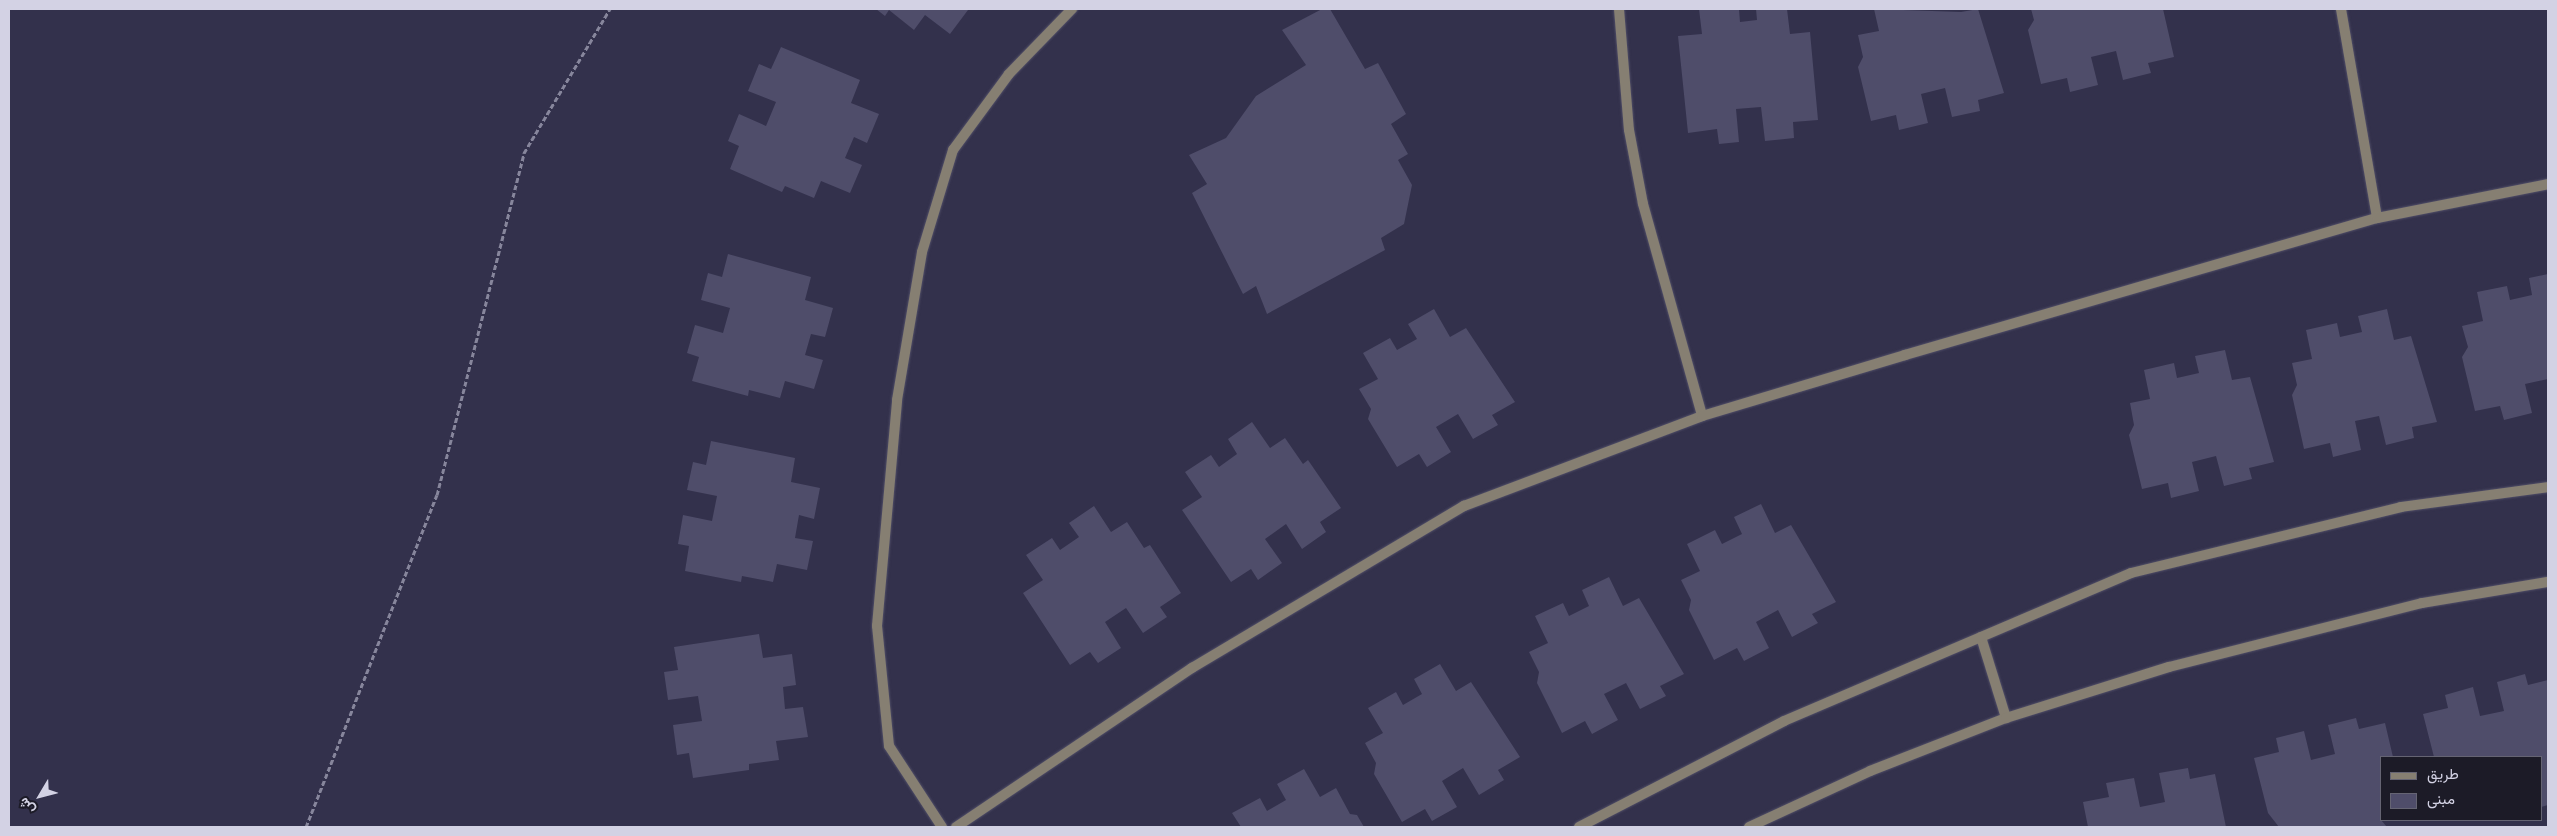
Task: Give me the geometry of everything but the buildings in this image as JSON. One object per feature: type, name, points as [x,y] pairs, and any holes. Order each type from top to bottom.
[{"type":"street","points":[[942,827],[889,746],[888,737],[877,626],[897,400],[922,252],[952,150],[1009,74],[1072,9]]},
{"type":"street","points":[[1619,9],[1630,130],[1643,204],[1702,416]]},
{"type":"street","points":[[2341,9],[2377,218]]},
{"type":"street","points":[[956,827],[1192,668],[1464,506],[1702,416],[2377,218],[2548,184]]},
{"type":"street","points":[[1579,827],[1784,721],[2131,573],[2401,507],[2548,488]]},
{"type":"street","points":[[1748,827],[1870,771],[2006,718],[2170,667],[2422,603],[2548,582]]},
{"type":"street","points":[[1981,637],[2006,718]]},
{"type":"path","points":[[306,827],[437,495],[524,153],[610,9]]}]
